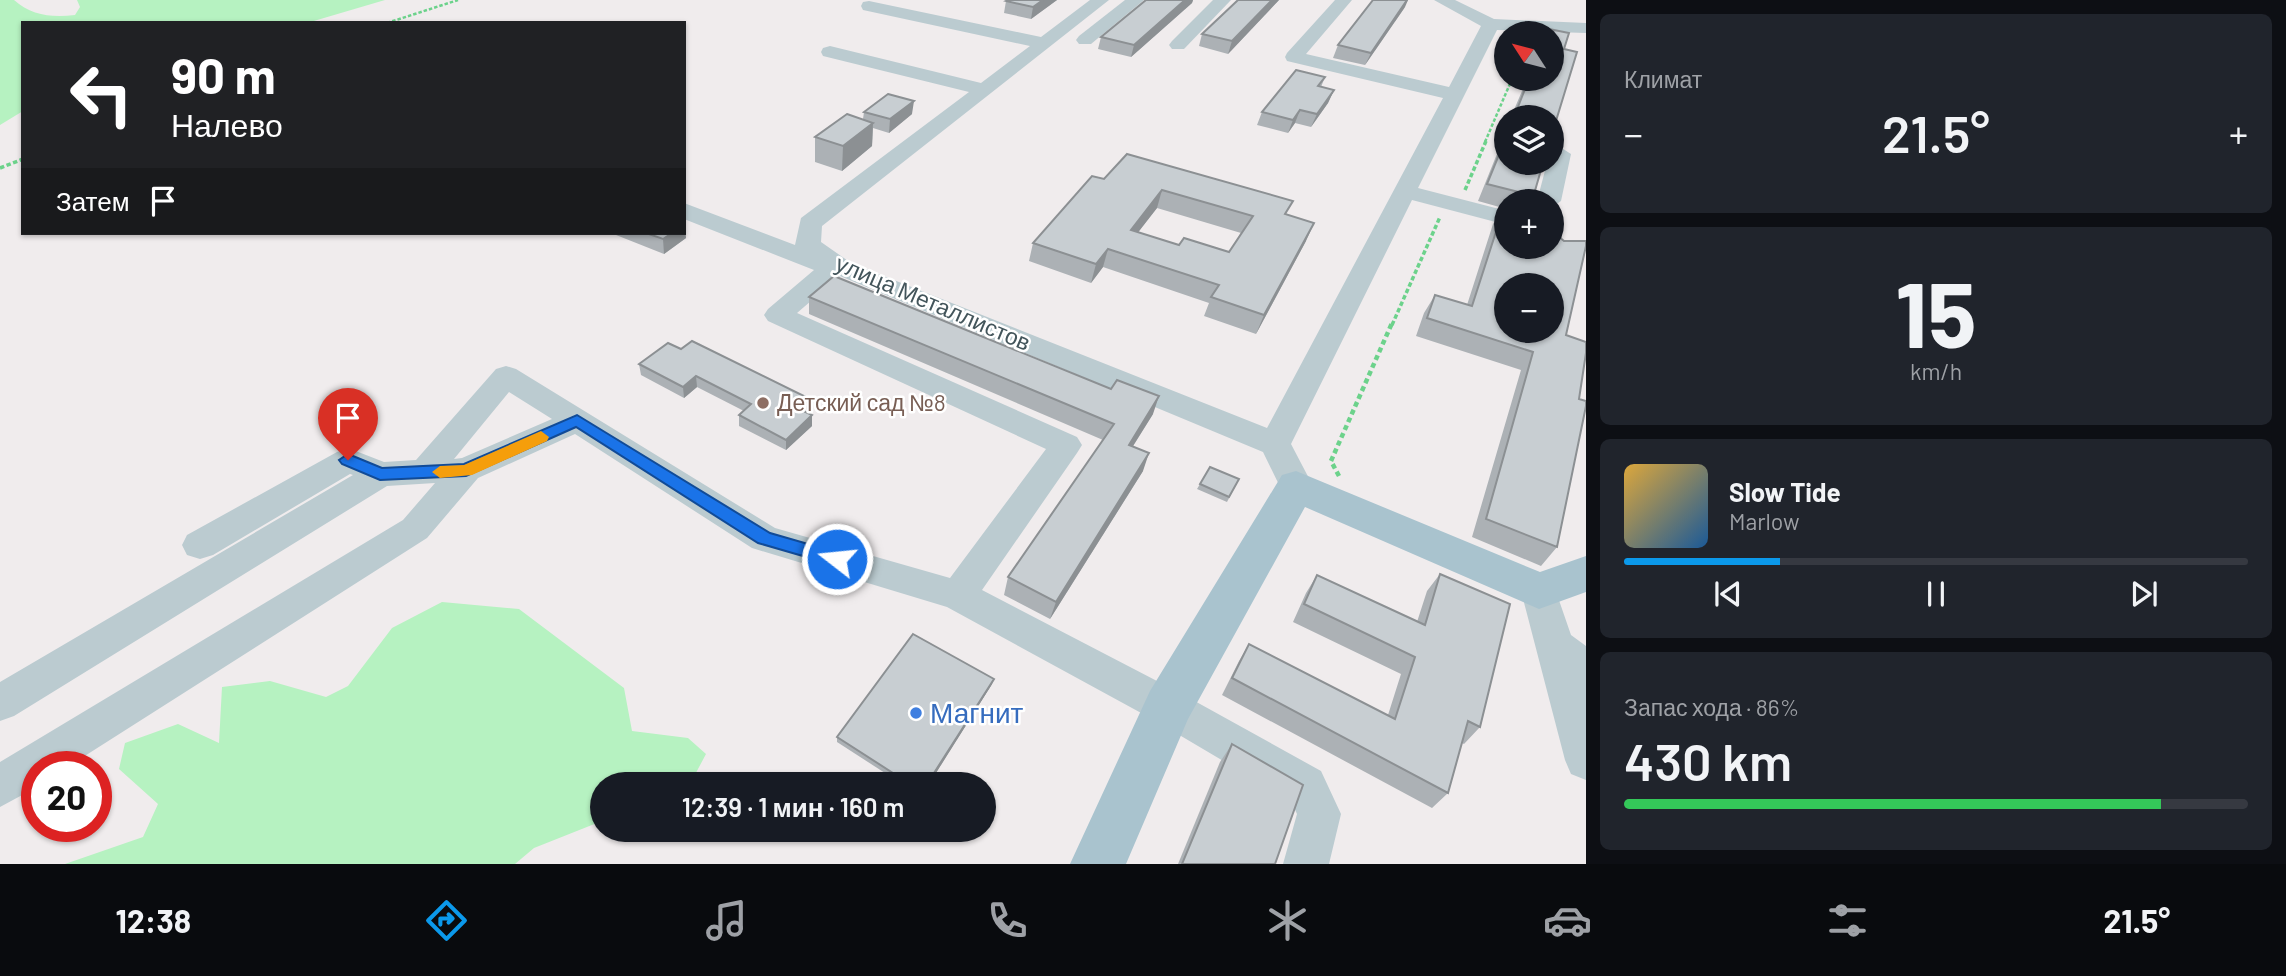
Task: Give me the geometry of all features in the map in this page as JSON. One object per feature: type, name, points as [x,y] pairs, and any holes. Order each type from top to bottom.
[{"type":"main road","points":[[1098,864],[1168,707],[1286,465],[1539,591],[1586,574]]},
{"type":"street","name":"улица Металлистов","points":[[1101,0],[983,89],[894,144],[810,223],[808,245],[839,269],[1286,465]]},
{"type":"street","points":[[1085,40],[1136,0]]},
{"type":"street","points":[[1178,45],[1223,0]]},
{"type":"street","points":[[1344,0],[1294,57],[1454,94]]},
{"type":"street","points":[[1442,0],[1491,24],[1586,28]]},
{"type":"street","points":[[869,6],[1043,43]]},
{"type":"street","points":[[1286,465],[1404,191],[1491,24]]},
{"type":"street","points":[[830,52],[983,89]]},
{"type":"street","points":[[1404,191],[1494,214]]},
{"type":"street","points":[[686,211],[839,269]]},
{"type":"street","points":[[839,269],[828,271],[778,315],[1066,445],[958,594]]},
{"type":"street","points":[[425,472],[506,376],[764,538],[958,594],[1168,707],[1306,786],[1319,814],[1306,864]]},
{"type":"street","points":[[200,545],[348,460],[380,474],[466,470],[577,421]]},
{"type":"street","points":[[0,786],[415,529],[466,470]]},
{"type":"street","points":[[0,703],[380,474]]},
{"type":"street","points":[[1539,591],[1586,760]]},
{"type":"street","points":[[1554,645],[1586,667]]},
{"type":"path","points":[[393,21],[458,0]]},
{"type":"path","points":[[1347,482],[1336,474],[1331,461],[1443,210],[1459,205],[1507,91]]},
{"type":"path","points":[[0,168],[21,160]]},
{"type":"green space","points":[[0,0],[14,0],[34,12],[58,16],[75,15],[80,7],[77,0],[385,0],[314,21],[21,21],[21,112],[0,125]]},
{"type":"green space","points":[[442,602],[519,609],[624,688],[632,731],[688,738],[706,754],[696,772],[590,772],[590,826],[534,848],[515,864],[65,864],[143,837],[158,804],[119,769],[125,743],[178,724],[219,743],[222,687],[270,681],[326,697],[348,686],[392,628]]},
{"type":"building","points":[[1043,0],[1033,7],[1006,1]]},
{"type":"building","points":[[1146,0],[1185,0],[1134,45],[1101,37]]},
{"type":"building","points":[[1238,0],[1272,0],[1232,41],[1202,34]]},
{"type":"building","points":[[1373,0],[1407,0],[1371,53],[1338,45]]},
{"type":"building","points":[[1564,32],[1569,33],[1564,49]]},
{"type":"building","points":[[1564,49],[1577,52],[1561,105],[1519,105],[1524,91],[1564,91]]},
{"type":"building","points":[[1296,70],[1325,77],[1318,86],[1334,90],[1317,114],[1300,110],[1293,120],[1262,112]]},
{"type":"building","points":[[888,94],[914,101],[890,119],[864,112]]},
{"type":"building","points":[[847,114],[873,123],[843,146],[815,137]]},
{"type":"building","points":[[1127,154],[1293,201],[1285,214],[1314,223],[1264,315],[1211,297],[1219,285],[1108,249],[1096,264],[1033,243],[1092,176],[1104,179]],"holes":[[[1162,190],[1253,216],[1229,252],[1184,238],[1179,245],[1131,230]]]},
{"type":"building","points":[[1494,167],[1494,175],[1540,175],[1535,189],[1507,189],[1487,184]]},
{"type":"building","points":[[652,235],[669,235],[663,239]]},
{"type":"building","points":[[1494,238],[1494,259],[1564,259],[1564,241],[1586,241],[1566,335],[1586,342],[1579,399],[1586,401],[1586,406],[1557,547],[1486,519],[1533,352],[1505,343],[1564,343],[1564,273],[1494,273],[1494,339],[1427,318],[1435,295],[1472,306]]},
{"type":"building","points":[[834,276],[1111,389],[1117,380],[1159,396],[1129,445],[1149,453],[1056,602],[1008,577],[1114,424],[809,297]]},
{"type":"building","name":"Детский сад №8","points":[[692,341],[808,398],[797,408],[812,415],[786,440],[739,415],[751,404],[696,376],[683,387],[639,364],[668,343],[681,349]]},
{"type":"building","points":[[1210,467],[1239,479],[1229,497],[1200,484]]},
{"type":"building","points":[[1440,574],[1510,604],[1480,727],[1468,721],[1448,793],[1232,678],[1249,644],[1395,719],[1415,657],[1304,604],[1317,575],[1425,625]]},
{"type":"building","name":"Магнит","points":[[913,634],[994,679],[935,772],[891,772],[837,737]]},
{"type":"building","points":[[1232,744],[1303,785],[1275,864],[1182,864]]},
{"type":"slow traffic","points":[[440,472],[466,470],[541,437]]},
{"type":"place","name":"Детский сад №8","points":[[763,403]]},
{"type":"place","name":"Магнит","points":[[916,713]]},
{"type":"route","points":[[348,460],[380,474],[466,470],[577,421],[764,538],[837,559]]}]
